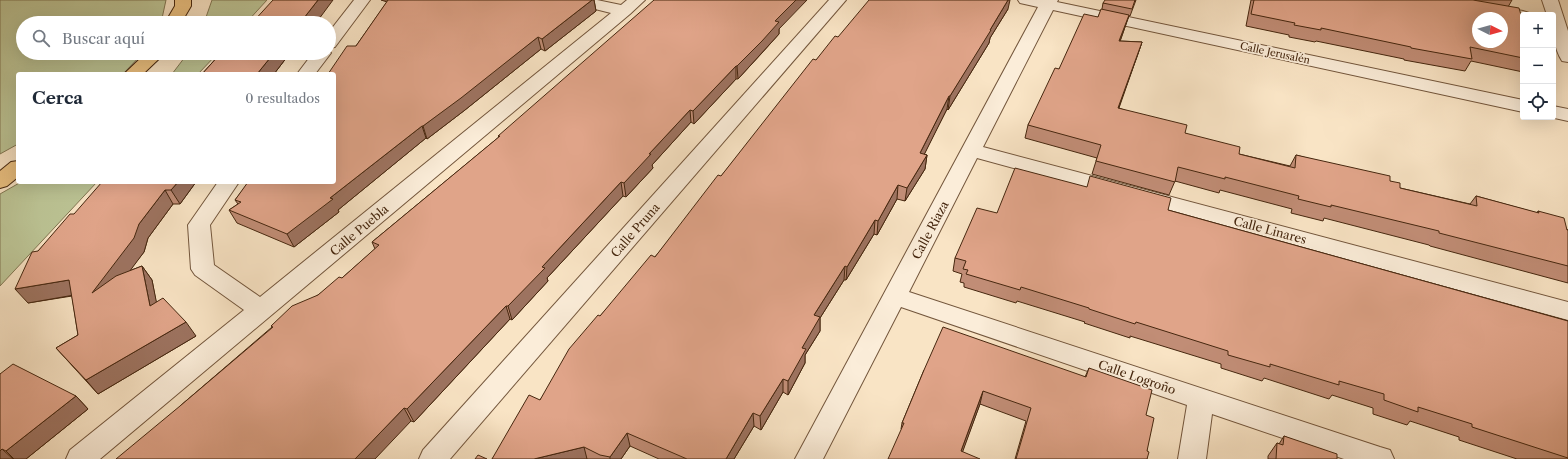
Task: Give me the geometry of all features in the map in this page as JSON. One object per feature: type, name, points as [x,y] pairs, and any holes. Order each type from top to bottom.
[{"type":"highway","points":[[177,16],[183,6],[183,0]]},
{"type":"highway","points":[[135,72],[148,60]]},
{"type":"highway","points":[[0,162],[16,153]]},
{"type":"highway","points":[[0,181],[16,169]]},
{"type":"street","points":[[336,34],[362,0]]},
{"type":"street","points":[[577,0],[630,6]]},
{"type":"street","name":"Calle Pruna","points":[[433,459],[838,0]]},
{"type":"street","name":"Calle Jerusalén","points":[[1026,0],[1048,2],[1520,105]]},
{"type":"street","points":[[1437,0],[1520,15]]},
{"type":"street","points":[[1550,0],[1559,23],[1568,57]]},
{"type":"street","name":"Calle Riaza","points":[[809,459],[972,150],[1048,2]]},
{"type":"street","name":"Calle Puebla","points":[[80,459],[630,6]]},
{"type":"street","points":[[308,72],[317,60]]},
{"type":"street","points":[[1556,113],[1568,115]]},
{"type":"street","name":"Calle Linares","points":[[972,150],[1568,311]]},
{"type":"street","points":[[228,184],[198,225],[204,269],[262,310]]},
{"type":"street","name":"Calle Logroño","points":[[895,296],[1380,459]]},
{"type":"street","points":[[1192,459],[1201,399]]},
{"type":"green space","points":[[0,0],[166,0],[163,16],[16,16],[16,60],[136,60],[125,72],[16,72],[16,145],[0,154]]},
{"type":"green space","points":[[212,0],[267,0],[252,16],[206,16]]},
{"type":"green space","points":[[183,60],[211,60],[200,72],[174,72]]},
{"type":"green space","points":[[18,184],[95,184],[0,286],[0,194]]},
{"type":"building","points":[[273,0],[318,0],[305,16],[258,16]]},
{"type":"building","points":[[388,0],[592,0],[542,39],[538,37],[330,198],[333,199],[287,234],[229,210],[241,202],[235,200],[247,184],[336,184],[336,72],[329,72],[347,46],[356,46]]},
{"type":"building","points":[[654,0],[796,0],[775,21],[779,22],[762,41],[693,111],[690,110],[624,183],[621,182],[542,267],[545,268],[508,306],[506,306],[407,409],[404,408],[355,459],[116,459],[273,327],[271,326],[292,306],[318,295],[339,277],[342,278],[379,245],[372,242],[500,136],[498,136]]},
{"type":"building","points":[[869,0],[1008,0],[991,30],[949,96],[920,153],[927,155],[907,188],[898,185],[878,221],[875,220],[847,267],[845,266],[814,315],[820,317],[802,348],[806,349],[788,381],[783,379],[760,416],[753,413],[726,459],[687,459],[627,433],[610,457],[600,455],[584,447],[534,459],[492,459],[529,395],[540,400],[569,349],[598,315],[600,316],[651,255],[655,257],[718,175],[721,176],[813,59],[816,60],[835,36],[838,37]]},
{"type":"building","points":[[1105,0],[1135,0],[1132,9],[1103,3]]},
{"type":"building","points":[[1254,0],[1473,0],[1519,8],[1520,57],[1475,48],[1508,48],[1508,12],[1472,12],[1472,47],[1470,47],[1472,59],[1411,48],[1321,28],[1321,30],[1294,25],[1295,23],[1251,14]]},
{"type":"building","points":[[1101,9],[1129,15],[1119,41],[1142,42],[1118,108],[1187,125],[1185,133],[1240,147],[1239,154],[1295,168],[1296,155],[1390,176],[1390,181],[1400,183],[1400,188],[1477,206],[1476,196],[1539,213],[1538,211],[1564,218],[1568,230],[1568,266],[1439,233],[1439,231],[1331,205],[1331,207],[1298,199],[1299,196],[1225,177],[1225,179],[1178,167],[1175,182],[1096,161],[1101,145],[1028,125],[1055,68],[1059,69],[1084,14],[1098,17]]},
{"type":"building","points":[[215,60],[268,60],[259,72],[204,72]]},
{"type":"building","points":[[1015,168],[1087,187],[1090,176],[1171,198],[1168,210],[1568,321],[1568,458],[1472,427],[1472,424],[1418,407],[1418,412],[1384,400],[1384,394],[1339,381],[1339,385],[1270,364],[1270,367],[1228,355],[1228,351],[1136,322],[1135,324],[1021,287],[1020,290],[966,274],[968,270],[963,269],[966,261],[955,258],[977,208],[997,213]]},
{"type":"building","points":[[100,184],[176,184],[171,190],[165,190],[139,224],[134,238],[92,293],[116,276],[142,266],[150,306],[163,298],[186,322],[86,380],[56,348],[78,335],[69,280],[15,289],[32,252],[38,251],[70,214],[74,214]]},
{"type":"building","points":[[943,327],[1086,377],[1089,368],[1152,390],[1146,415],[1154,418],[1147,451],[1149,452],[1147,459],[1016,459],[1031,408],[983,391],[961,451],[980,459],[888,459]]},
{"type":"building","points":[[13,364],[76,396],[6,451],[2,449],[0,451],[0,374]]},
{"type":"building","points":[[1284,436],[1337,454],[1337,459],[1276,459],[1277,443],[1283,445]]},
{"type":"building","points":[[478,455],[487,459],[475,459]]}]
